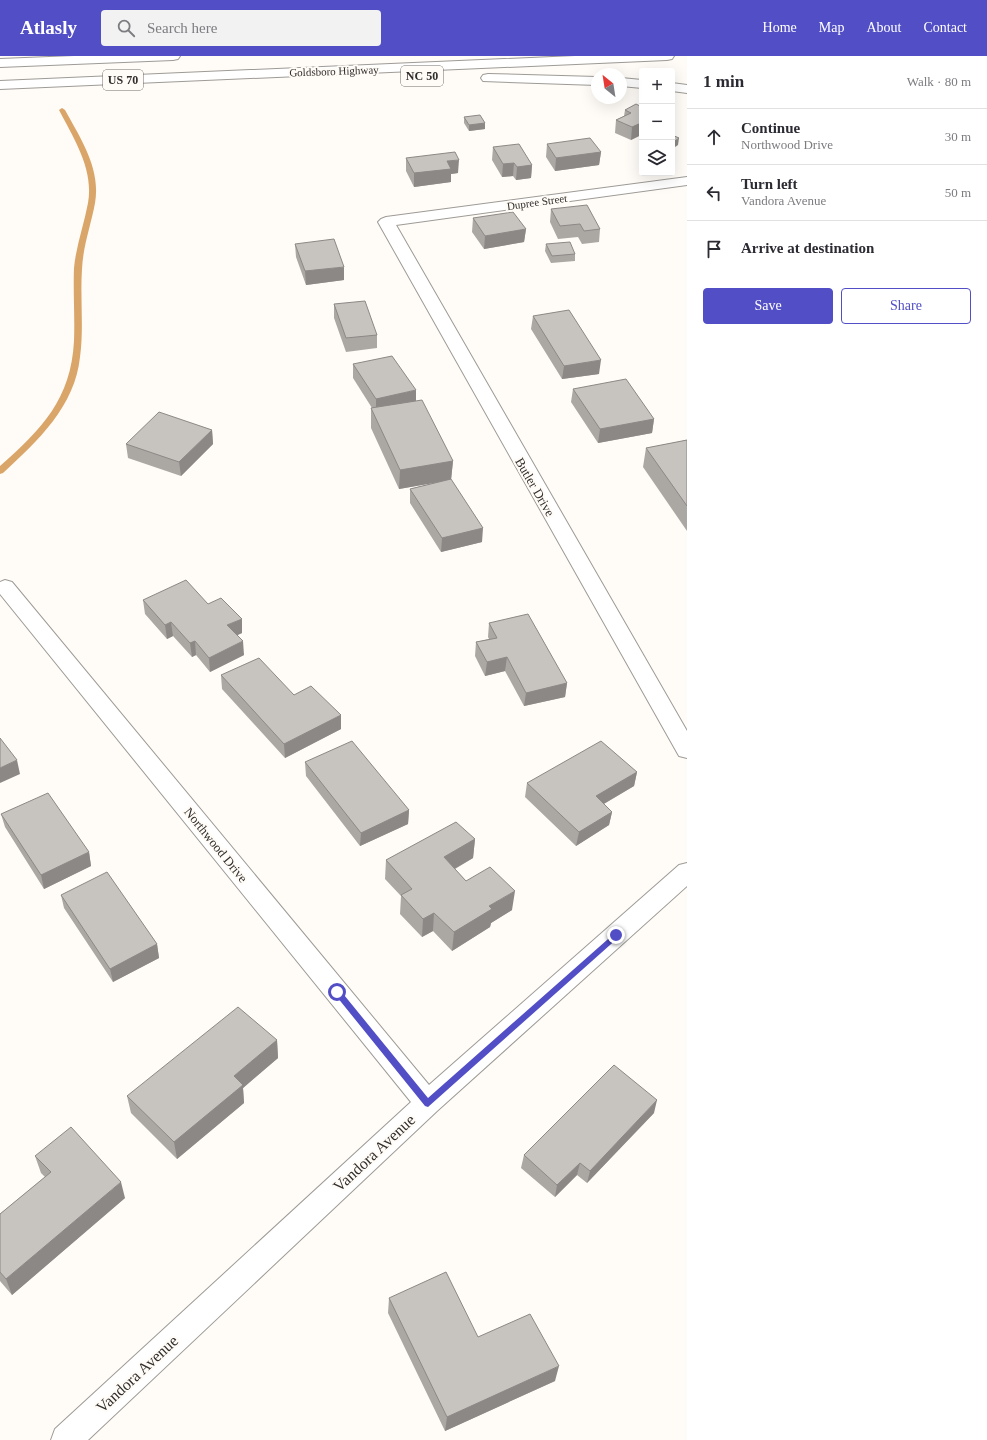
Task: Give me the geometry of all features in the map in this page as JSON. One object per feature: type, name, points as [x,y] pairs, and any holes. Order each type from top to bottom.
[{"type":"street","name":"US 70","points":[[0,62],[173,56]]},
{"type":"street","name":"Goldsboro Highway","points":[[0,85],[667,56]]},
{"type":"street","name":"NC 50","points":[[247,75],[428,76],[591,81]]},
{"type":"street","points":[[627,83],[639,84]]},
{"type":"street","points":[[675,87],[687,88]]},
{"type":"street","name":"Dupree Street","points":[[386,222],[687,181]]},
{"type":"street","name":"Butler Drive","points":[[386,222],[687,750]]},
{"type":"street","name":"Northwood Drive","points":[[5,587],[428,1103]]},
{"type":"street","name":"Vandora Avenue","points":[[66,1440],[428,1103],[687,872]]},
{"type":"building","points":[[636,104],[639,106],[639,124],[632,127],[616,120],[631,113],[625,110]]},
{"type":"building","points":[[480,115],[485,123],[469,125],[464,117]]},
{"type":"building","points":[[590,138],[601,152],[556,158],[547,144]]},
{"type":"building","points":[[519,144],[532,165],[517,167],[514,163],[503,164],[493,147]]},
{"type":"building","points":[[455,152],[459,160],[447,161],[451,169],[414,173],[406,158]]},
{"type":"building","points":[[587,205],[600,229],[584,231],[580,224],[560,226],[551,209]]},
{"type":"building","points":[[513,212],[526,229],[485,236],[473,218]]},
{"type":"building","points":[[334,239],[344,267],[305,271],[295,244]]},
{"type":"building","points":[[570,242],[575,254],[552,256],[546,244]]},
{"type":"building","points":[[365,301],[377,335],[346,338],[334,304]]},
{"type":"building","points":[[569,310],[601,360],[564,366],[533,316]]},
{"type":"building","points":[[392,356],[416,390],[376,399],[353,364]]},
{"type":"building","points":[[626,379],[654,419],[600,429],[573,389]]},
{"type":"building","points":[[422,400],[453,461],[400,470],[371,408]]},
{"type":"building","points":[[159,412],[212,430],[179,462],[126,444]]},
{"type":"building","points":[[687,440],[687,506],[646,448]]},
{"type":"building","points":[[451,479],[483,528],[442,538],[410,489]]},
{"type":"building","points":[[186,580],[208,604],[221,598],[242,619],[227,625],[243,641],[209,658],[195,641],[190,643],[171,622],[165,625],[143,600]]},
{"type":"building","points":[[528,614],[567,683],[526,693],[507,657],[487,662],[476,642],[497,638],[489,623]]},
{"type":"building","points":[[259,658],[294,695],[311,686],[341,715],[284,744],[221,675]]},
{"type":"building","points":[[0,738],[17,760],[0,768]]},
{"type":"building","points":[[352,741],[409,810],[361,833],[305,762]]},
{"type":"building","points":[[601,741],[637,772],[596,796],[612,812],[579,832],[527,783]]},
{"type":"building","points":[[48,793],[89,852],[41,875],[1,814]]},
{"type":"building","points":[[456,822],[475,839],[444,857],[466,881],[490,867],[515,891],[489,906],[492,909],[454,932],[434,913],[423,919],[401,895],[412,889],[386,860]]},
{"type":"building","points":[[107,872],[157,944],[110,969],[61,895]]},
{"type":"building","points":[[238,1007],[277,1040],[234,1076],[243,1085],[174,1142],[127,1096]]},
{"type":"building","points":[[614,1065],[657,1100],[590,1171],[580,1163],[557,1185],[524,1155]]},
{"type":"building","points":[[71,1127],[121,1182],[6,1279],[0,1272],[0,1214],[51,1172],[35,1156]]},
{"type":"building","points":[[446,1272],[478,1337],[530,1314],[559,1366],[447,1417],[389,1298]]},
{"type":"waterway","points":[[0,471],[20,453],[59,408],[71,384],[77,357],[78,269],[82,241],[92,204],[93,185],[92,174],[84,151],[62,110]]},
{"type":"route","points":[[337,992],[428,1103],[616,935]]}]
